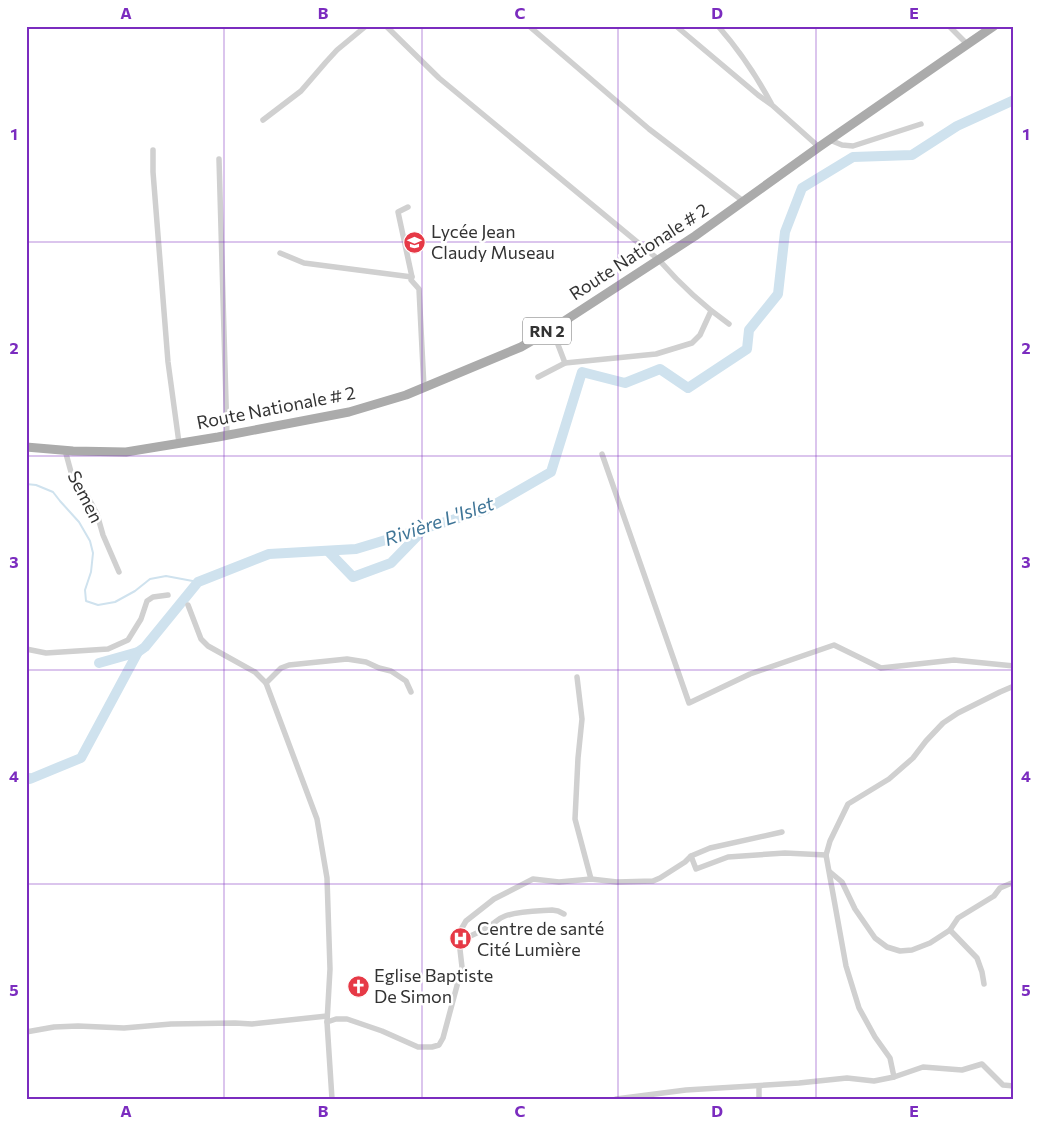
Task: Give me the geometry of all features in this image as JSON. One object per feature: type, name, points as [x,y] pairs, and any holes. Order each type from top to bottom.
[{"type":"main road","name":"Route Nationale # 2","points":[[26,447],[126,452],[227,436],[349,412],[406,395],[521,347],[696,236],[819,147],[994,26]]},
{"type":"street","points":[[262,120],[300,91],[337,50],[366,26]]},
{"type":"street","points":[[386,26],[439,78],[659,260],[682,286],[711,312],[729,324]]},
{"type":"street","points":[[529,26],[649,129],[743,201]]},
{"type":"street","points":[[676,26],[758,95],[772,104],[819,147]]},
{"type":"street","points":[[718,26],[742,55],[772,104]]},
{"type":"street","points":[[949,26],[968,44]]},
{"type":"street","points":[[830,140],[842,146],[853,146],[921,124]]},
{"type":"street","points":[[153,150],[153,172],[168,362],[179,443]]},
{"type":"street","points":[[218,160],[227,436]]},
{"type":"street","points":[[408,206],[398,212],[412,277],[411,280],[419,289],[424,388]]},
{"type":"street","points":[[280,253],[304,263],[412,277]]},
{"type":"street","points":[[538,377],[565,363],[656,354],[692,343],[700,335],[711,312]]},
{"type":"street","points":[[552,329],[565,363]]},
{"type":"street","name":"Semen","points":[[65,450],[71,472],[90,499],[119,572]]},
{"type":"street","points":[[602,454],[689,703],[750,674],[834,645],[881,668],[954,660],[1014,666]]},
{"type":"street","points":[[26,648],[46,654],[108,649],[128,640],[141,618],[147,601],[153,597],[168,595]]},
{"type":"street","points":[[188,605],[201,639],[208,646],[255,672],[266,683],[317,819],[327,878],[330,969],[327,1019],[332,1099]]},
{"type":"street","points":[[266,683],[282,668],[289,665],[347,659],[366,662],[391,671],[406,681],[411,692]]},
{"type":"street","points":[[577,677],[582,719],[575,819],[591,879]]},
{"type":"street","points":[[894,1077],[890,1058],[859,1008],[846,966],[826,855],[830,841],[848,804],[889,779],[912,758],[943,723],[958,713],[1014,686]]},
{"type":"street","points":[[26,1032],[54,1027],[78,1026],[124,1028],[171,1024],[252,1024],[347,1019],[382,1031],[418,1047],[432,1048],[439,1044],[443,1038],[462,968],[459,933],[466,921],[494,898],[532,879],[559,882],[591,879],[617,882],[653,880],[660,878],[691,856],[718,846],[782,832]]},
{"type":"street","points":[[691,856],[696,869],[728,857],[785,853],[826,855]]},
{"type":"street","points":[[830,872],[842,882],[854,909],[875,938],[887,947],[900,951],[912,950],[930,943],[950,930],[958,918],[994,896],[1000,888],[1014,882]]},
{"type":"street","points":[[459,941],[476,934],[506,915],[552,910],[564,914]]},
{"type":"street","points":[[950,930],[977,958],[984,984]]},
{"type":"street","points":[[616,1099],[686,1090],[847,1078],[874,1081],[894,1077],[923,1067],[962,1070],[982,1064],[1003,1085],[1014,1086]]},
{"type":"street","points":[[759,1086],[759,1099]]},
{"type":"waterway","name":"Rivière L'Islet","points":[[26,777],[30,779],[81,758],[138,652],[145,647],[198,582],[269,554],[356,549],[485,510],[551,472],[582,372],[625,383],[660,369],[688,388],[747,349],[749,330],[778,294],[785,232],[802,188],[853,157],[912,155],[957,126],[1014,100]]},
{"type":"waterway","points":[[26,484],[36,485],[53,492],[79,522],[90,541],[93,553],[91,572],[85,590],[86,601],[98,605],[115,602],[135,591],[150,579],[166,576],[198,582]]},
{"type":"waterway","points":[[328,551],[353,577],[391,563],[424,529]]},
{"type":"waterway","points":[[99,663],[138,652]]},
{"type":"place","name":"Lycée Jean Claudy Museau","points":[[415,242]]},
{"type":"place","name":"Centre de santé Cité Lumière","points":[[461,939]]},
{"type":"place","name":"Eglise Baptiste De Simon","points":[[358,986]]}]
